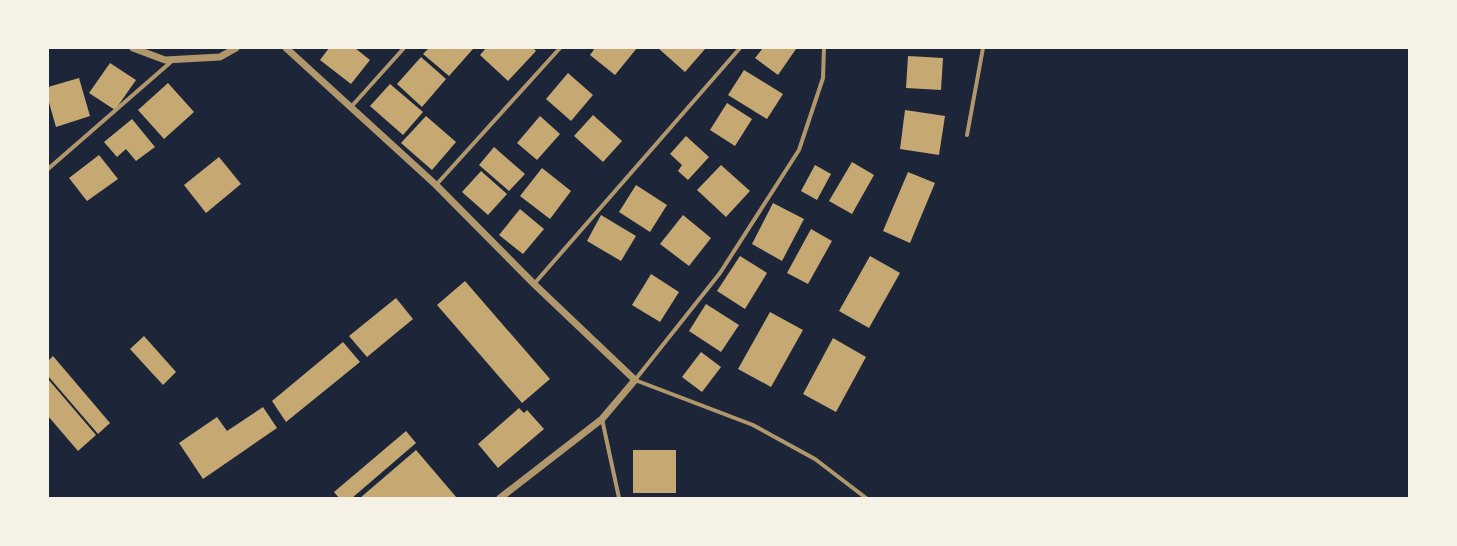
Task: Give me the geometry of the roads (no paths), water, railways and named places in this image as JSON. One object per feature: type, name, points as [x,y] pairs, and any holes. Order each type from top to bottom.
[{"type":"street","points":[[132,48],[164,60],[220,57],[236,48]]},
{"type":"street","points":[[286,48],[436,185],[534,284],[635,380],[753,425],[815,459],[866,498]]},
{"type":"street","points":[[351,107],[404,48]]},
{"type":"street","points":[[436,185],[560,48]]},
{"type":"street","points":[[534,284],[740,48]]},
{"type":"street","points":[[500,498],[602,419],[635,380],[720,272],[799,150],[823,78],[824,48]]},
{"type":"street","points":[[966,135],[983,48]]},
{"type":"street","points":[[48,169],[174,59]]},
{"type":"street","points":[[602,419],[619,498]]}]
